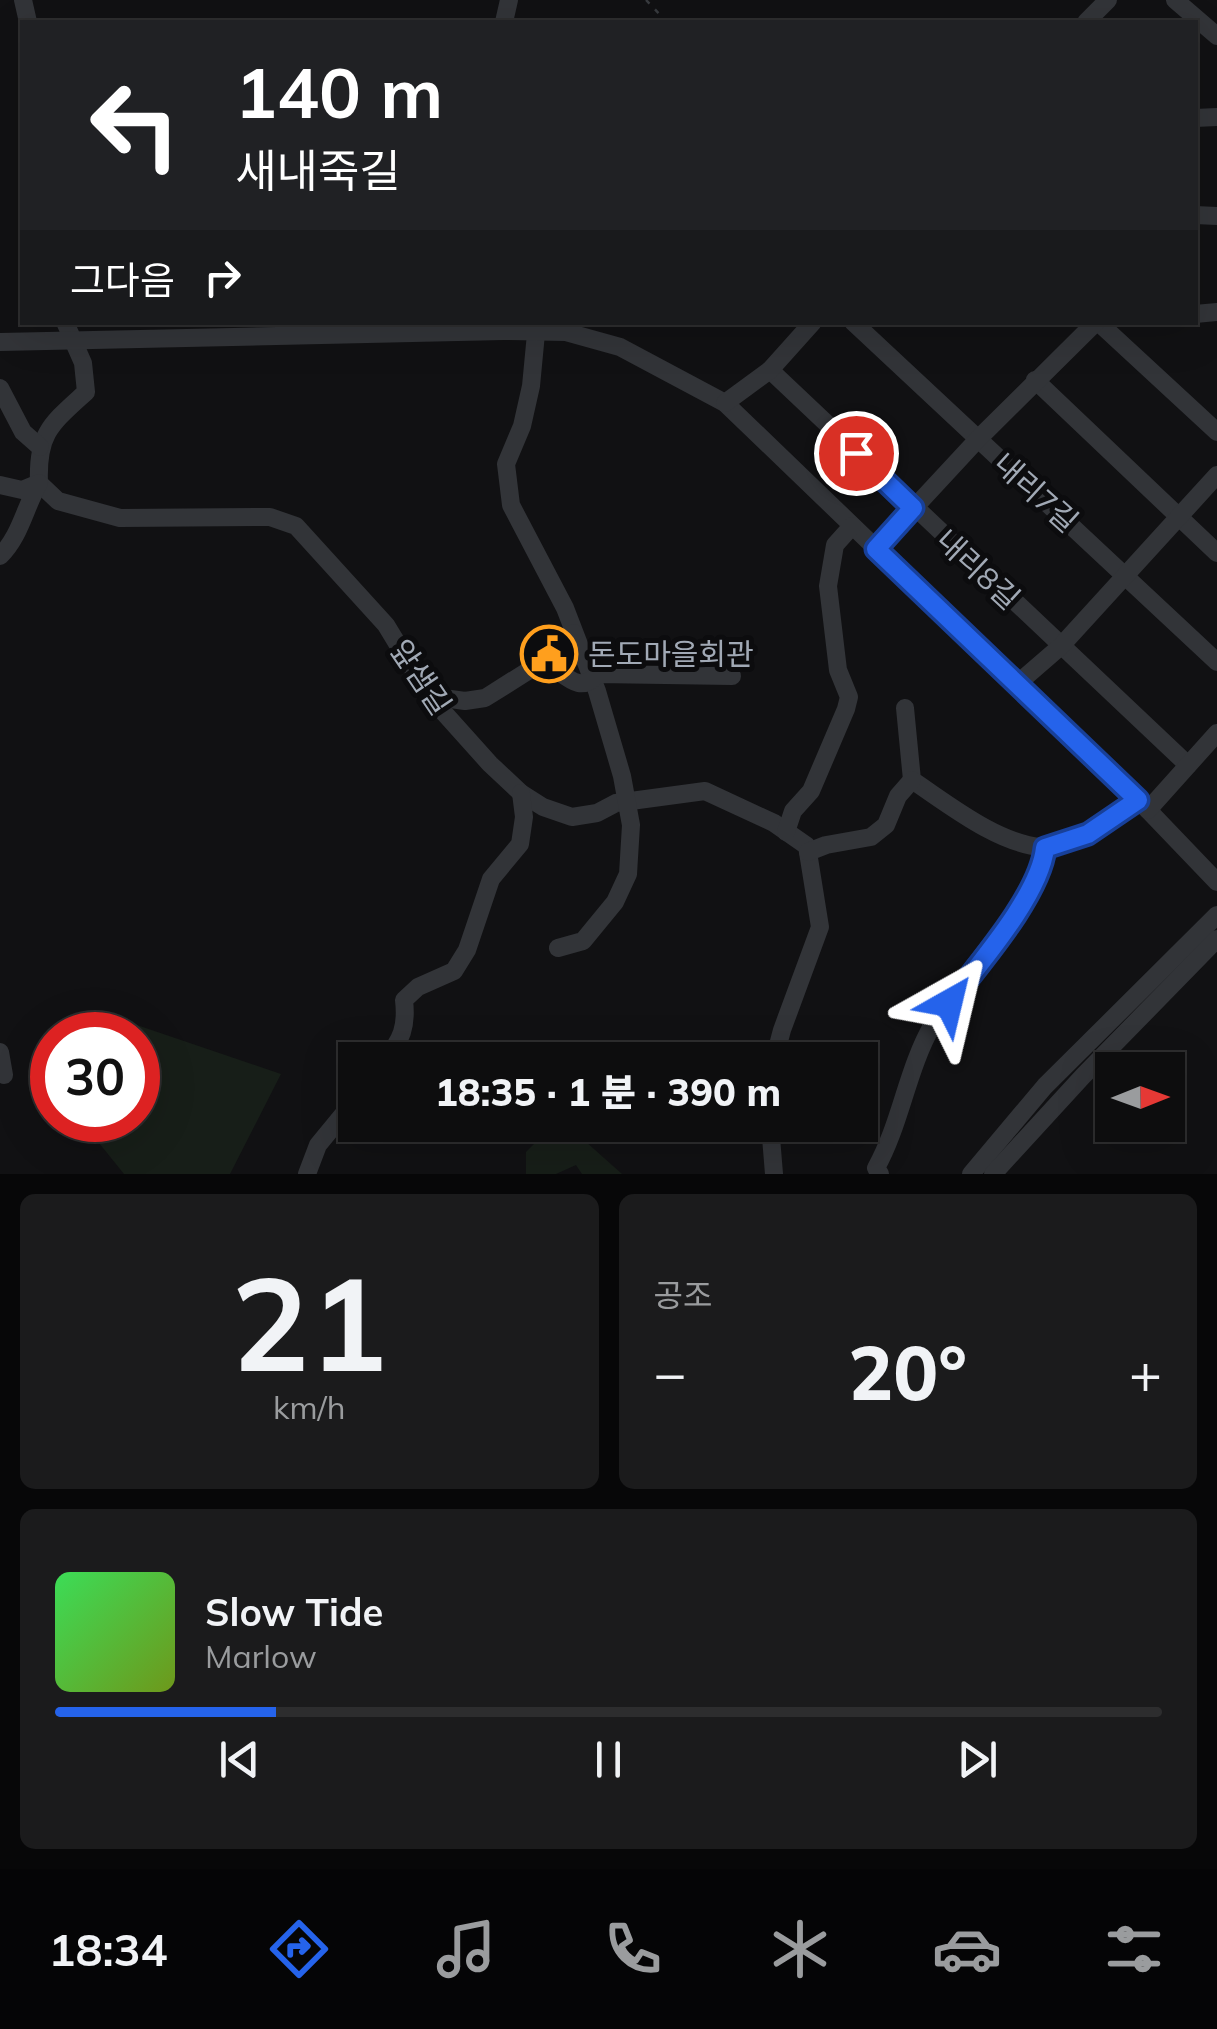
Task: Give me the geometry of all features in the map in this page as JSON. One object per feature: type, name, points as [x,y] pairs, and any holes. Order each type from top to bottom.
[{"type":"street","points":[[1088,20],[1108,0]]},
{"type":"street","points":[[1175,0],[1217,36]]},
{"type":"street","points":[[0,556],[13,543],[39,483],[40,446],[47,428],[86,392],[82,363],[66,325]]},
{"type":"street","points":[[725,403],[770,370],[810,325]]},
{"type":"street","name":"내리7길","points":[[856,325],[1217,662]]},
{"type":"street","points":[[876,549],[1035,380],[1094,325]]},
{"type":"street","points":[[1100,325],[1217,432]]},
{"type":"street","points":[[537,327],[522,426],[506,464],[511,504],[544,561],[592,681],[631,825],[628,874],[615,902],[583,942],[558,948]]},
{"type":"street","points":[[0,342],[537,327],[620,347],[725,403],[1143,805],[1217,882]]},
{"type":"street","name":"내리8길","points":[[770,370],[1188,765]]},
{"type":"street","points":[[1035,380],[1217,553]]},
{"type":"street","points":[[0,388],[23,432],[40,446]]},
{"type":"street","points":[[1016,685],[1061,646],[1217,475]]},
{"type":"street","points":[[0,485],[22,490],[39,483]]},
{"type":"street","name":"앞샘길","points":[[39,483],[58,500],[120,518],[270,517],[296,526],[386,625],[429,696],[521,793],[543,807],[572,817],[627,802],[706,791],[786,832],[808,849]]},
{"type":"street","points":[[786,832],[793,811],[811,791],[849,697],[835,653],[828,586],[835,545],[852,526]]},
{"type":"street","points":[[429,696],[465,701],[485,698],[540,661],[545,648],[574,633]]},
{"type":"street","points":[[540,661],[548,662],[570,682],[582,684],[598,674],[732,676]]},
{"type":"street","points":[[779,1042],[820,927],[808,849],[871,836],[886,824],[898,796],[912,780],[905,708]]},
{"type":"street","points":[[912,780],[972,819],[1017,842],[1045,848],[1088,834],[1143,805],[1217,733]]},
{"type":"street","points":[[400,1042],[406,1018],[404,1000],[418,987],[454,971],[467,950],[491,880],[520,844],[524,818],[521,793]]},
{"type":"street","points":[[880,1174],[876,1168],[892,1139],[900,1105],[932,1025],[1028,894],[1043,866],[1045,848]]},
{"type":"street","points":[[971,1174],[1045,1086],[1217,915]]},
{"type":"street","points":[[994,1174],[1217,939]]},
{"type":"street","points":[[0,1052],[4,1075]]},
{"type":"street","points":[[307,1174],[318,1145],[338,1121]]},
{"type":"street","points":[[771,1142],[774,1174]]},
{"type":"path","points":[[646,0],[665,20]]},
{"type":"shaded area","points":[[160,1033],[281,1074],[230,1174],[124,1174],[98,1142],[160,1142]]},
{"type":"shaded area","points":[[536,1142],[586,1142],[622,1174],[582,1174],[576,1165],[556,1174],[526,1174],[526,1152]]},
{"type":"place","name":"돈도마을회관","points":[[549,654]]},
{"type":"route","points":[[856,453],[913,508],[876,549],[1138,800],[1088,834],[1045,848],[1043,866],[1028,894],[949,1003]]}]
